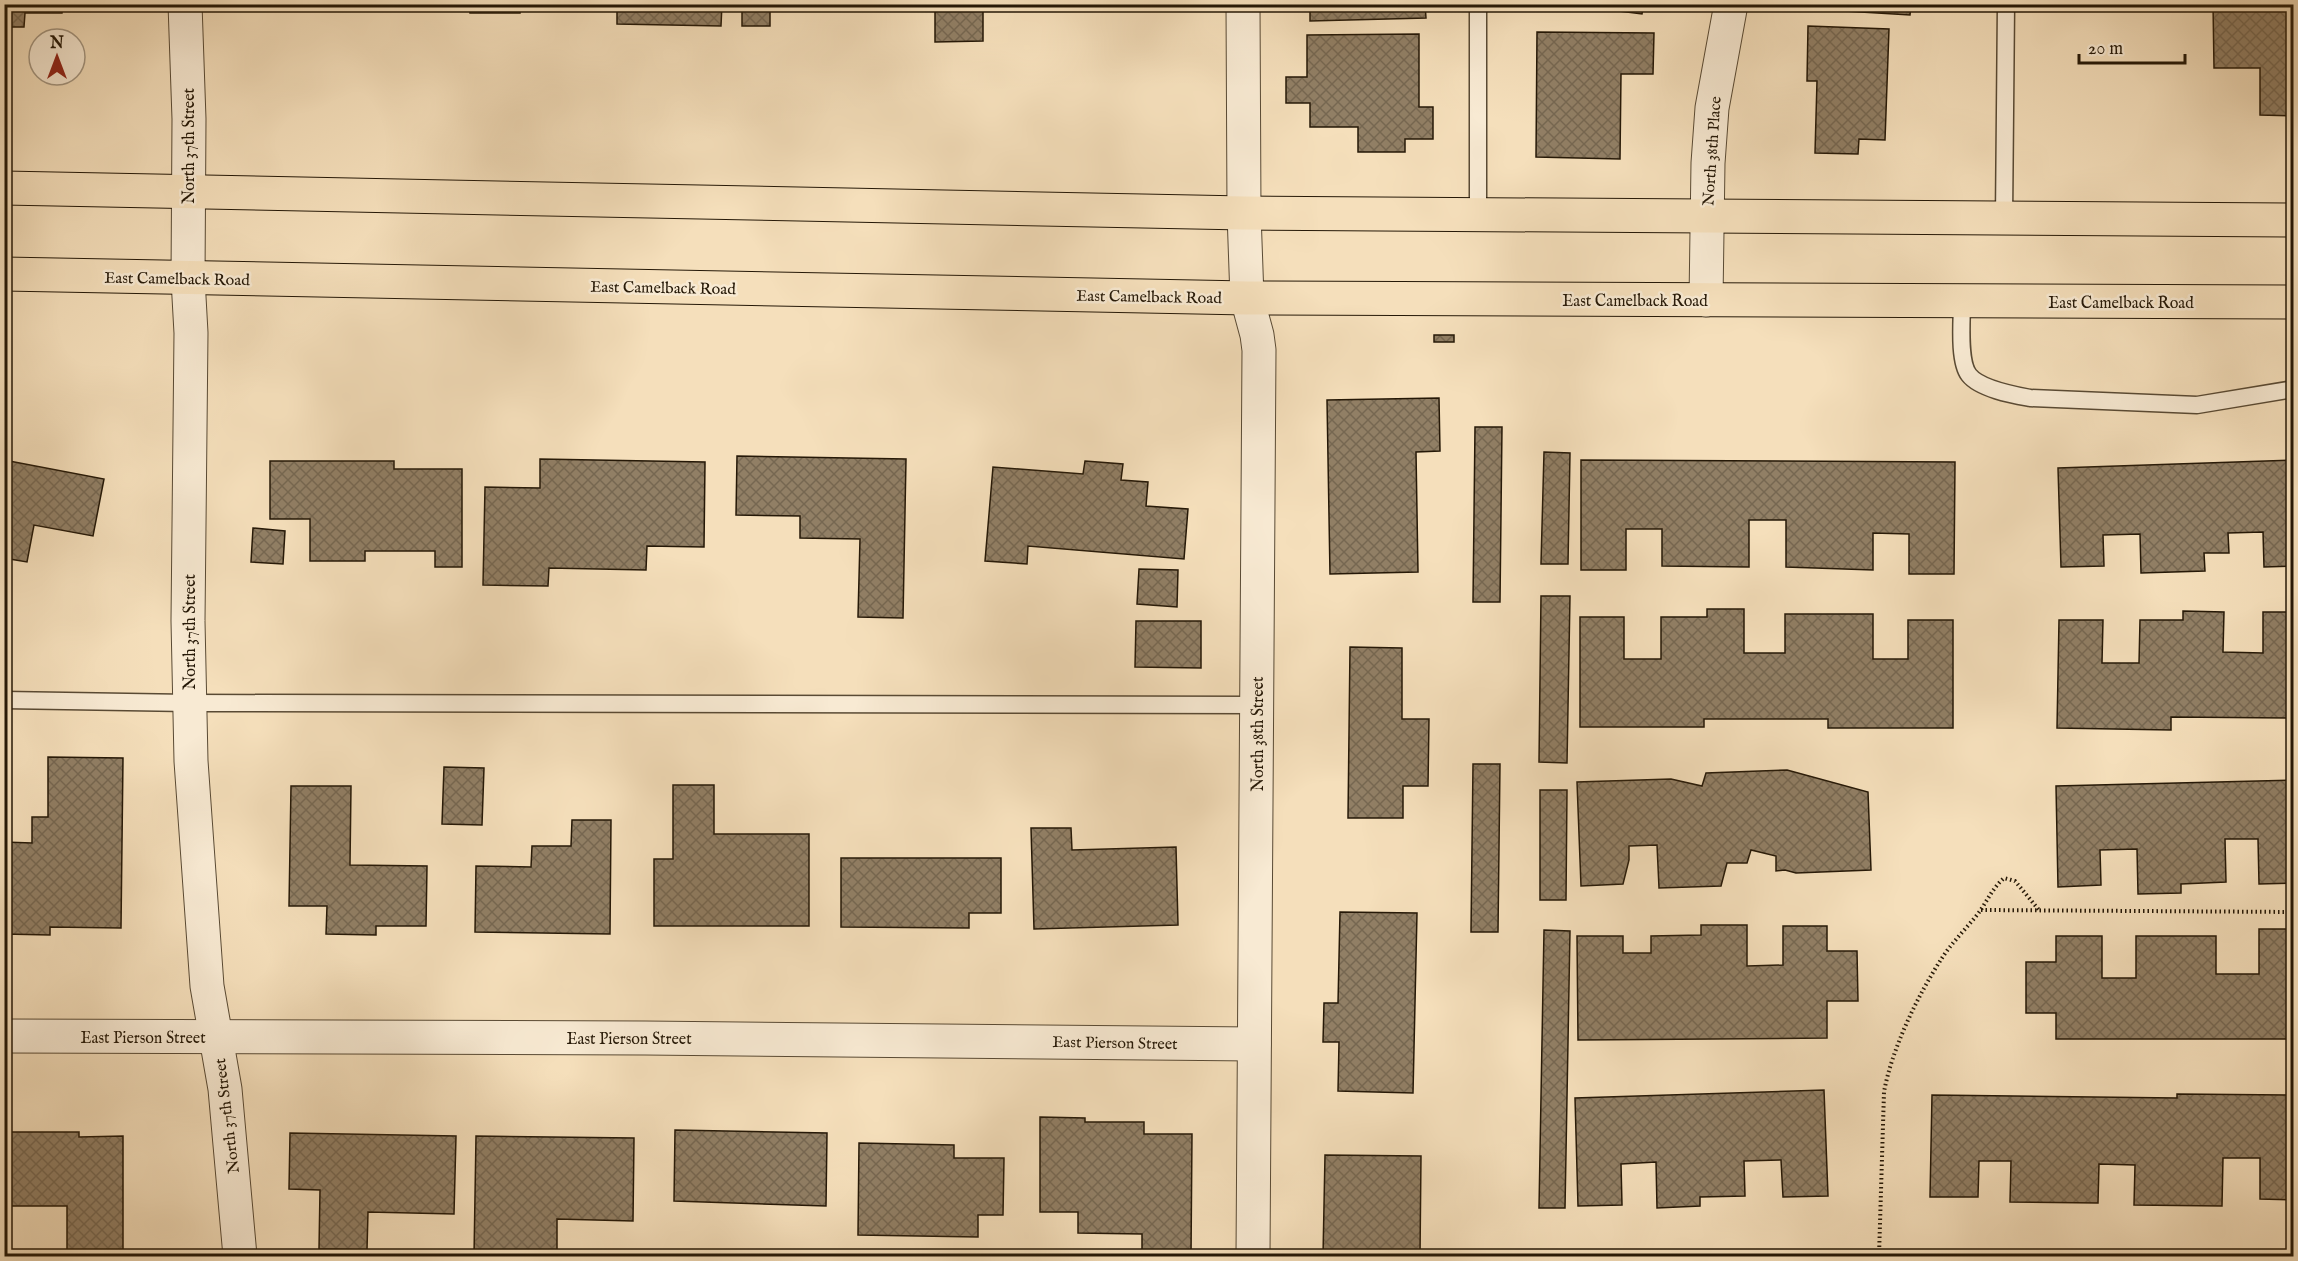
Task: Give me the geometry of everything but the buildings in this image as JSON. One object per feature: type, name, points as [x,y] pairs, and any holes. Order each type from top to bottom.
[{"type":"main road","points":[[4,188],[1244,213],[1707,214],[2294,220]]},
{"type":"main road","name":"East Camelback Road","points":[[4,274],[1247,298],[2294,302]]},
{"type":"street","name":"North 37th Street","points":[[185,4],[189,190],[188,279],[191,333],[188,621],[191,761],[207,986],[225,1089],[240,1257]]},
{"type":"street","points":[[1243,4],[1244,213]]},
{"type":"street","name":"North 38th Place","points":[[1706,300],[1708,163],[1712,108],[1731,4]]},
{"type":"street","name":"North 38th Street","points":[[1244,213],[1247,298],[1259,350],[1253,1257]]},
{"type":"street","name":"East Pierson Street","points":[[4,1036],[645,1038],[1254,1044]]},
{"type":"lane","points":[[1478,4],[1478,214]]},
{"type":"lane","points":[[2004,218],[2006,4]]},
{"type":"lane","points":[[1962,301],[1963,360],[1969,376],[1984,385],[2006,393],[2030,398],[2197,405],[2294,389]]},
{"type":"lane","points":[[4,700],[189,703],[1257,705]]},
{"type":"path","points":[[1879,1257],[1884,1092],[1886,1079],[1904,1031],[1943,956],[1980,910],[1993,888],[2004,878],[2015,881],[2039,910]]},
{"type":"path","points":[[1980,910],[2294,912]]}]
